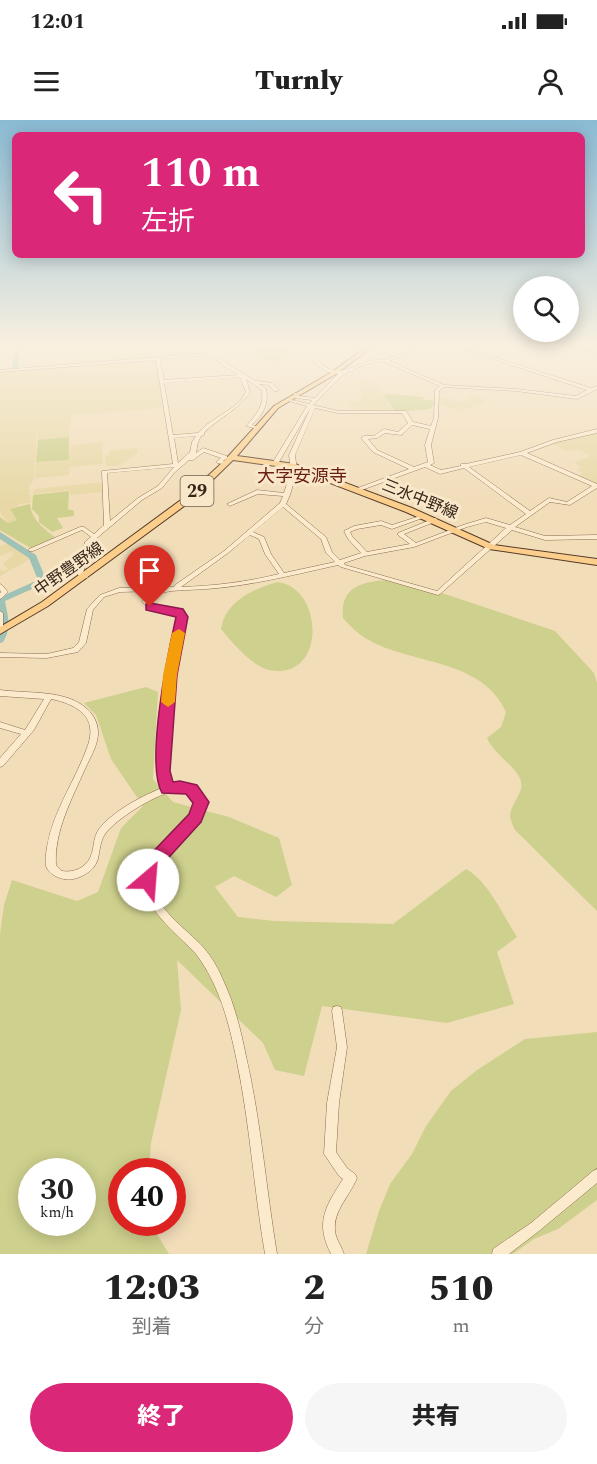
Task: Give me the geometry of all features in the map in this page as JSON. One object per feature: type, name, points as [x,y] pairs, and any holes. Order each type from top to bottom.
[{"type":"main road","name":"中野豊野線","points":[[4,628],[84,577],[188,499],[229,461],[256,428],[290,398]]},
{"type":"main road","name":"三水中野線","points":[[229,461],[276,462],[292,466],[435,520],[492,547],[597,562]]},
{"type":"street","points":[[164,398],[178,465]]},
{"type":"street","points":[[84,577],[80,574],[88,542],[140,499],[160,487],[178,465],[193,453],[194,444],[214,420],[245,398]]},
{"type":"street","points":[[256,428],[249,426],[262,413],[266,398]]},
{"type":"street","points":[[293,398],[310,406],[368,413],[404,412],[411,423],[433,428]]},
{"type":"street","points":[[276,462],[315,399],[309,398]]},
{"type":"street","points":[[357,490],[432,461],[428,445],[436,418],[437,398]]},
{"type":"street","points":[[167,789],[163,771],[170,675],[182,617],[178,612],[150,607],[144,602],[145,599],[154,592],[177,587],[250,533],[284,504],[294,471],[291,455],[310,406]]},
{"type":"street","points":[[411,423],[399,434],[384,431],[375,437],[364,438],[375,451],[413,469]]},
{"type":"street","points":[[426,465],[440,472],[522,453],[555,441],[597,431]]},
{"type":"street","points":[[171,437],[202,434]]},
{"type":"street","points":[[187,459],[189,460],[203,450],[225,457],[219,462],[229,461]]},
{"type":"street","points":[[522,453],[596,486]]},
{"type":"street","points":[[107,525],[104,472],[178,465]]},
{"type":"street","points":[[463,465],[529,513]]},
{"type":"street","points":[[284,504],[324,538],[329,553],[338,563],[438,594],[529,513],[549,500],[568,504],[596,486]]},
{"type":"street","points":[[230,504],[257,492],[287,495]]},
{"type":"street","points":[[365,554],[362,547],[349,537],[346,531],[356,527],[381,524],[392,527],[425,516]]},
{"type":"street","points":[[415,545],[400,534],[435,520]]},
{"type":"street","points":[[0,655],[47,656],[75,650],[82,643],[90,609],[102,596],[119,590],[224,586],[283,576],[365,554],[415,545],[486,520],[545,538],[597,537]]},
{"type":"street","points":[[31,550],[82,528],[94,536]]},
{"type":"street","points":[[250,533],[262,538],[268,554],[283,576]]},
{"type":"street","points":[[0,586],[4,592],[0,597]]},
{"type":"street","points":[[0,613],[4,628]]},
{"type":"street","points":[[0,693],[63,699],[81,707],[91,717],[94,730],[90,748],[65,804],[54,841],[50,861],[54,871],[67,876],[83,872],[92,864],[99,836],[113,820],[167,789],[180,787],[191,789],[201,802],[195,818],[153,863],[148,880],[150,892],[170,921],[201,953],[219,981],[227,1000],[252,1105],[271,1254]]},
{"type":"street","points":[[0,764],[27,733],[48,698]]},
{"type":"street","points":[[0,725],[27,733]]},
{"type":"street","points":[[337,1011],[342,1047],[333,1103],[330,1154],[343,1172],[351,1178],[332,1208],[328,1220],[327,1232],[338,1254]]},
{"type":"street","points":[[498,1254],[535,1227],[597,1175]]},
{"type":"shaded area","points":[[0,398],[164,398],[166,408],[71,415],[69,437],[38,440],[37,429],[34,479],[28,489],[31,490],[28,493],[31,495],[30,503],[18,504],[18,507],[10,509],[17,520],[8,523],[0,512]]},
{"type":"shaded area","points":[[361,398],[385,398],[392,410],[383,409],[383,413],[358,412],[358,407],[349,406],[352,402],[359,402]]},
{"type":"shaded area","points":[[438,398],[462,402],[480,398],[486,401],[459,412],[438,403]]},
{"type":"shaded area","points":[[597,433],[597,485],[576,476],[583,473],[577,470],[582,467],[574,463],[590,456],[580,450],[566,451],[552,443]]},
{"type":"shaded area","points":[[102,442],[103,464],[69,467],[69,475],[35,478],[36,462],[69,460],[71,445]]},
{"type":"shaded area","points":[[137,448],[138,453],[128,460],[117,466],[106,466],[105,456],[109,455],[109,451]]},
{"type":"shaded area","points":[[104,482],[103,492],[70,495],[70,490],[33,494],[35,489]]},
{"type":"shaded area","points":[[7,543],[24,551],[30,559],[0,576],[0,569],[4,571],[8,569],[3,564],[14,554],[12,551],[0,556],[0,546]]},
{"type":"green space","points":[[385,398],[433,400],[434,405],[429,409],[395,411]]},
{"type":"green space","points":[[69,437],[69,460],[36,462],[38,440]]},
{"type":"green space","points":[[69,491],[68,509],[74,511],[74,516],[57,518],[63,528],[52,532],[39,522],[39,516],[32,509],[33,495]]},
{"type":"green space","points":[[30,504],[35,519],[55,537],[32,549],[0,530],[0,517],[8,523],[17,520],[10,509]]},
{"type":"green space","points":[[387,580],[411,583],[555,631],[594,673],[597,683],[597,911],[514,828],[510,817],[521,790],[521,782],[519,776],[487,738],[501,727],[506,712],[495,694],[480,681],[463,672],[404,654],[367,639],[343,618],[345,599],[354,588],[369,582]]},
{"type":"green space","points":[[277,582],[292,587],[303,597],[310,612],[312,628],[311,643],[305,657],[294,667],[272,671],[255,663],[239,650],[221,629],[228,611],[234,604],[250,593]]},
{"type":"green space","points":[[146,687],[158,692],[153,779],[173,802],[229,817],[279,838],[292,885],[276,897],[234,876],[215,887],[238,917],[274,921],[393,924],[466,869],[474,874],[488,890],[517,937],[497,952],[514,1004],[447,1023],[322,1006],[304,1076],[275,1070],[263,1043],[177,960],[181,1010],[151,1143],[150,1158],[108,1158],[108,1236],[158,1236],[169,1254],[0,1254],[0,934],[4,905],[12,880],[77,901],[98,892],[121,828],[143,806],[111,759],[96,715],[84,703]]},
{"type":"green space","points":[[597,1032],[597,1200],[558,1229],[534,1239],[513,1254],[366,1254],[390,1184],[412,1154],[426,1126],[451,1091],[477,1070],[525,1039]]},
{"type":"waterway","points":[[0,535],[33,557],[41,578],[45,581],[0,600],[4,625],[0,640]]},
{"type":"slow traffic","points":[[168,702],[170,675],[179,633]]},
{"type":"district","name":"大字安源寺","points":[[302,476]]},
{"type":"route","points":[[148,880],[153,863],[195,818],[200,810],[201,802],[191,789],[180,787],[167,789],[163,771],[170,675],[182,615],[173,610],[150,607]]}]
